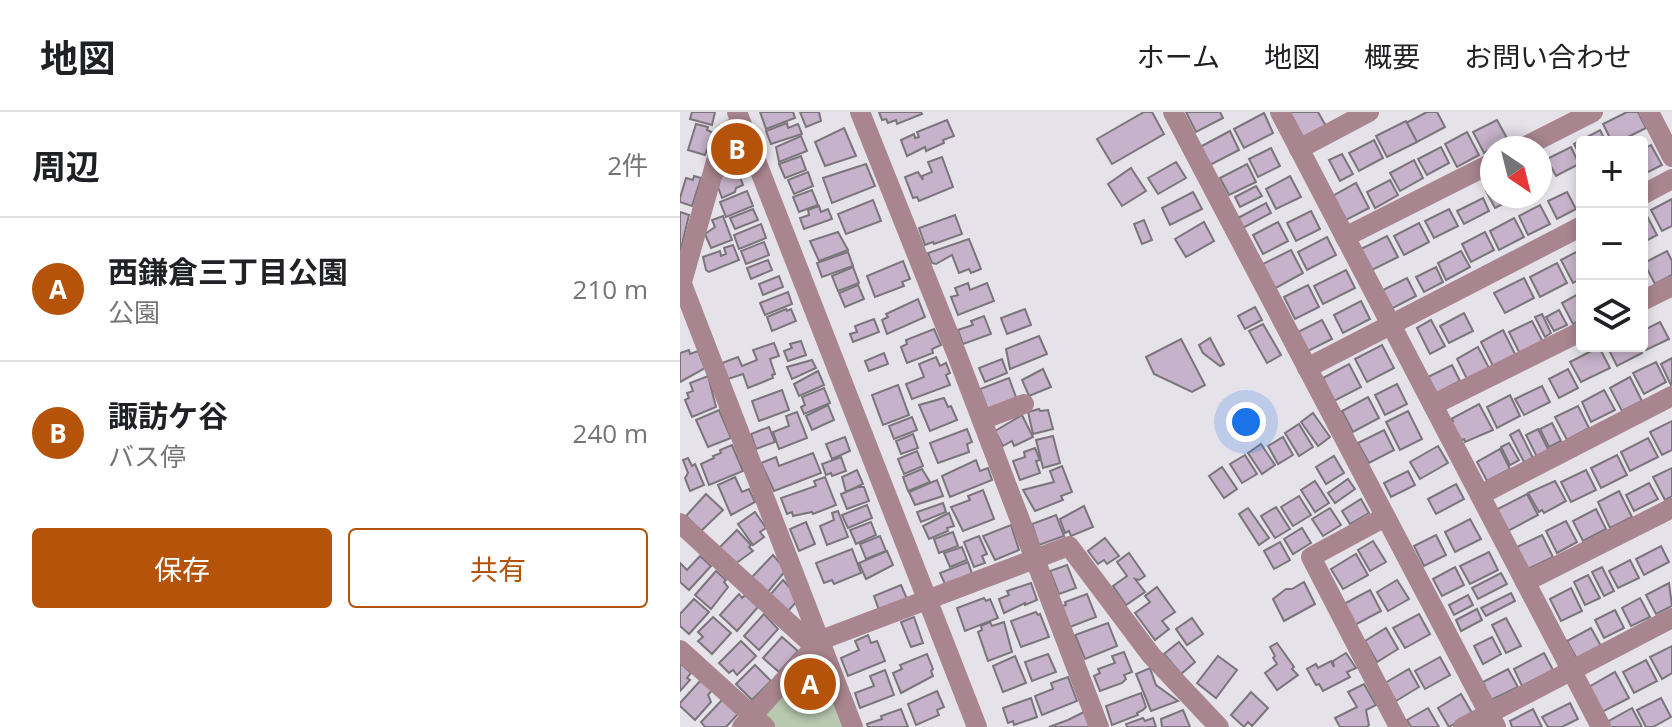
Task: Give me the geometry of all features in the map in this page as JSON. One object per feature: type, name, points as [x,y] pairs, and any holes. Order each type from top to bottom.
[{"type":"street","points":[[860,112],[1099,727]]},
{"type":"street","points":[[1173,112],[1492,720]]},
{"type":"street","points":[[1280,112],[1601,727]]},
{"type":"street","points":[[1299,149],[1369,112]]},
{"type":"street","points":[[1546,136],[1593,112]]},
{"type":"street","points":[[1649,112],[1672,157]]},
{"type":"street","points":[[853,727],[681,287],[724,133],[739,118],[977,727]]},
{"type":"street","points":[[1345,237],[1480,169]]},
{"type":"street","points":[[1648,192],[1672,179]]},
{"type":"street","points":[[1307,368],[1576,229]]},
{"type":"street","points":[[1648,298],[1672,286]]},
{"type":"street","points":[[1433,405],[1576,334]]},
{"type":"street","points":[[1480,495],[1672,396]]},
{"type":"street","points":[[982,420],[1024,404]]},
{"type":"street","points":[[1525,582],[1672,508]]},
{"type":"street","points":[[1385,517],[1311,557],[1399,727]]},
{"type":"street","points":[[680,523],[818,644]]},
{"type":"street","points":[[680,650],[753,723],[818,644],[1069,546],[1151,655],[1219,727]]},
{"type":"street","points":[[1463,727],[1492,720],[1571,670],[1672,618]]},
{"type":"green space","points":[[821,656],[847,727],[775,727],[766,719],[765,711],[815,657]]},
{"type":"building","points":[[692,112],[715,112],[712,125],[690,119]]},
{"type":"building","points":[[760,112],[793,112],[795,118],[766,129]]},
{"type":"building","points":[[800,112],[819,112],[821,121],[806,127]]},
{"type":"building","points":[[879,112],[922,114],[897,124],[896,120],[888,123],[886,119],[882,120]]},
{"type":"building","points":[[1144,112],[1152,112],[1164,134],[1112,164],[1097,139]]},
{"type":"building","points":[[1186,112],[1220,112],[1223,118],[1196,132]]},
{"type":"building","points":[[1288,112],[1318,112],[1326,126],[1302,138]]},
{"type":"building","points":[[1427,112],[1437,112],[1445,127],[1417,142],[1406,123]]},
{"type":"building","points":[[1627,112],[1638,112],[1646,128],[1630,136],[1609,136],[1603,124]]},
{"type":"building","points":[[1264,113],[1273,133],[1244,148],[1234,129]]},
{"type":"building","points":[[947,120],[954,136],[926,151],[925,147],[907,156],[901,140],[914,134],[915,138],[919,137],[917,132]]},
{"type":"building","points":[[1497,120],[1506,136],[1480,136],[1480,145],[1473,132]]},
{"type":"building","points":[[1406,121],[1417,142],[1387,157],[1376,136]]},
{"type":"building","points":[[787,123],[788,128],[798,124],[802,134],[771,144],[766,131]]},
{"type":"building","points":[[696,124],[708,127],[707,130],[714,133],[705,155],[688,150]]},
{"type":"building","points":[[844,128],[856,156],[825,166],[815,142]]},
{"type":"building","points":[[1600,130],[1603,136],[1589,136]]},
{"type":"building","points":[[1230,131],[1239,150],[1210,165],[1200,147]]},
{"type":"building","points":[[1467,132],[1479,155],[1457,167],[1445,144]]},
{"type":"building","points":[[801,136],[807,151],[779,162],[776,147]]},
{"type":"building","points":[[1374,140],[1383,158],[1359,171],[1349,153]]},
{"type":"building","points":[[1651,145],[1662,165],[1648,172],[1648,147]]},
{"type":"building","points":[[1441,147],[1449,163],[1427,175],[1418,159]]},
{"type":"building","points":[[1571,147],[1576,166],[1556,176],[1552,168],[1552,156]]},
{"type":"building","points":[[1271,148],[1280,166],[1258,177],[1249,159]]},
{"type":"building","points":[[1342,154],[1353,174],[1340,181],[1329,160]]},
{"type":"building","points":[[801,156],[806,170],[785,178],[779,164]]},
{"type":"building","points":[[942,157],[953,187],[919,201],[917,197],[913,198],[905,177],[918,172],[923,180],[922,176],[932,172],[928,162]]},
{"type":"building","points":[[1414,160],[1423,178],[1400,191],[1390,173]]},
{"type":"building","points":[[1176,162],[1186,178],[1158,194],[1148,178]]},
{"type":"building","points":[[735,163],[743,185],[722,198],[718,187],[721,176],[727,173],[725,168]]},
{"type":"building","points":[[866,164],[875,186],[832,203],[823,178]]},
{"type":"building","points":[[1247,164],[1256,182],[1229,195],[1220,178]]},
{"type":"building","points":[[1131,168],[1146,191],[1122,206],[1108,184]]},
{"type":"building","points":[[808,172],[813,186],[794,194],[788,180]]},
{"type":"building","points":[[694,176],[701,178],[692,206],[680,202],[680,198],[686,178],[693,180]]},
{"type":"building","points":[[1290,176],[1301,197],[1276,209],[1266,189]]},
{"type":"building","points":[[1390,180],[1398,195],[1375,208],[1367,192]]},
{"type":"building","points":[[1356,183],[1369,208],[1344,221],[1331,197]]},
{"type":"building","points":[[1256,186],[1262,196],[1240,207],[1235,197]]},
{"type":"building","points":[[812,190],[818,205],[799,212],[793,197]]},
{"type":"building","points":[[747,191],[753,206],[726,217],[720,202]]},
{"type":"building","points":[[1193,192],[1202,209],[1170,225],[1162,208]]},
{"type":"building","points":[[1567,192],[1576,209],[1557,219],[1552,208],[1552,199]]},
{"type":"building","points":[[1672,199],[1672,226],[1662,231],[1651,210]]},
{"type":"building","points":[[873,200],[881,221],[846,234],[838,214]]},
{"type":"building","points":[[1480,200],[1480,208],[1488,208],[1489,211],[1464,224],[1457,211]]},
{"type":"building","points":[[1266,203],[1271,213],[1241,229],[1236,219]]},
{"type":"building","points":[[819,206],[821,212],[828,209],[832,219],[804,229],[800,218],[809,215],[808,210]]},
{"type":"building","points":[[1534,208],[1542,208],[1550,224],[1528,235],[1519,216]]},
{"type":"building","points":[[753,209],[758,220],[735,229],[730,218]]},
{"type":"building","points":[[1449,209],[1458,226],[1434,238],[1425,221]]},
{"type":"building","points":[[1311,211],[1320,229],[1296,241],[1287,223]]},
{"type":"building","points":[[680,212],[689,215],[680,253]]},
{"type":"building","points":[[955,215],[962,234],[925,245],[919,228]]},
{"type":"building","points":[[723,216],[732,240],[711,248],[705,234],[715,227],[712,220]]},
{"type":"building","points":[[1514,218],[1524,237],[1499,250],[1490,231]]},
{"type":"building","points":[[1648,218],[1657,235],[1648,240]]},
{"type":"building","points":[[1144,220],[1152,240],[1142,244],[1134,224]]},
{"type":"building","points":[[1204,222],[1214,241],[1186,257],[1175,239]]},
{"type":"building","points":[[1278,222],[1288,241],[1263,254],[1253,235]]},
{"type":"building","points":[[1419,223],[1429,242],[1404,255],[1394,236]]},
{"type":"building","points":[[761,224],[766,238],[739,249],[734,235]]},
{"type":"building","points":[[838,232],[848,250],[819,261],[810,241]]},
{"type":"building","points":[[1485,232],[1494,250],[1471,262],[1462,244]]},
{"type":"building","points":[[1387,236],[1398,257],[1370,271],[1359,250]]},
{"type":"building","points":[[1327,237],[1336,255],[1307,270],[1298,252]]},
{"type":"building","points":[[969,239],[981,269],[959,273],[952,255],[936,264],[932,263],[928,253]]},
{"type":"building","points":[[764,242],[769,255],[746,264],[741,251]]},
{"type":"building","points":[[733,245],[739,260],[709,272],[706,270],[703,257],[720,251],[721,256],[726,254],[724,248]]},
{"type":"building","points":[[1291,250],[1303,273],[1274,289],[1261,265]]},
{"type":"building","points":[[1461,251],[1470,267],[1446,280],[1438,263]]},
{"type":"building","points":[[1667,251],[1672,261],[1672,275],[1655,284],[1648,271],[1648,261]]},
{"type":"building","points":[[848,252],[853,266],[822,277],[817,263]]},
{"type":"building","points":[[1576,252],[1576,281],[1573,283],[1561,260]]},
{"type":"building","points":[[768,260],[772,270],[751,279],[747,268]]},
{"type":"building","points":[[903,261],[910,279],[902,282],[904,286],[875,297],[867,276]]},
{"type":"building","points":[[1557,263],[1567,283],[1540,297],[1530,277]]},
{"type":"building","points":[[853,267],[859,283],[838,291],[832,276]]},
{"type":"building","points":[[1436,267],[1443,282],[1424,292],[1416,277]]},
{"type":"building","points":[[1346,270],[1355,288],[1323,304],[1314,286]]},
{"type":"building","points":[[779,276],[783,287],[763,295],[759,284]]},
{"type":"building","points":[[1407,278],[1416,296],[1389,310],[1379,292]]},
{"type":"building","points":[[1524,278],[1534,298],[1505,313],[1494,293]]},
{"type":"building","points":[[968,283],[970,290],[987,283],[994,301],[958,315],[951,297],[958,295],[955,288]]},
{"type":"building","points":[[858,285],[864,299],[845,307],[839,293]]},
{"type":"building","points":[[1308,285],[1319,307],[1295,319],[1284,297]]},
{"type":"building","points":[[788,292],[792,304],[765,315],[760,303]]},
{"type":"building","points":[[1576,295],[1576,322],[1573,324],[1562,303]]},
{"type":"building","points":[[918,299],[925,317],[887,334],[882,320],[888,317],[886,314]]},
{"type":"building","points":[[1361,301],[1370,319],[1343,333],[1334,315]]},
{"type":"building","points":[[1255,307],[1262,320],[1245,329],[1238,316]]},
{"type":"building","points":[[791,309],[796,321],[772,331],[767,317]]},
{"type":"building","points":[[1025,309],[1031,325],[1007,334],[1001,318]]},
{"type":"building","points":[[1559,310],[1567,325],[1554,331],[1546,317]]},
{"type":"building","points":[[1464,313],[1473,331],[1449,343],[1440,326]]},
{"type":"building","points":[[1542,314],[1551,333],[1545,337],[1535,317]]},
{"type":"building","points":[[984,316],[991,334],[963,344],[958,330],[973,325],[971,321]]},
{"type":"building","points":[[874,319],[879,332],[853,342],[850,334],[857,332],[855,326]]},
{"type":"building","points":[[1322,320],[1332,339],[1308,351],[1298,332]]},
{"type":"building","points":[[1431,320],[1445,346],[1430,354],[1417,328]]},
{"type":"building","points":[[1532,321],[1543,342],[1520,354],[1509,332]]},
{"type":"building","points":[[1660,322],[1669,339],[1648,349],[1648,328]]},
{"type":"building","points":[[1263,324],[1281,355],[1267,363],[1249,331]]},
{"type":"building","points":[[934,329],[941,345],[932,349],[933,353],[907,363],[901,347],[907,344],[906,340]]},
{"type":"building","points":[[1503,330],[1516,356],[1494,368],[1481,342]]},
{"type":"building","points":[[1039,336],[1047,354],[1010,369],[1006,349]]},
{"type":"building","points":[[1210,338],[1224,364],[1220,366],[1203,353],[1199,345]]},
{"type":"building","points":[[1181,339],[1205,385],[1192,392],[1154,374],[1146,357]]},
{"type":"building","points":[[801,341],[806,355],[788,361],[784,351],[792,348],[790,344]]},
{"type":"building","points":[[774,343],[779,356],[770,359],[775,374],[773,378],[748,388],[743,374],[728,379],[722,363],[738,357],[742,366],[757,360],[753,350]]},
{"type":"building","points":[[1382,345],[1394,368],[1367,382],[1355,359]]},
{"type":"building","points":[[1478,347],[1489,368],[1467,379],[1457,359]]},
{"type":"building","points":[[689,350],[690,354],[698,351],[705,368],[680,382],[680,353]]},
{"type":"building","points":[[1589,352],[1602,352],[1610,368],[1581,382],[1570,362]]},
{"type":"building","points":[[1610,352],[1642,353],[1617,366]]},
{"type":"building","points":[[884,353],[888,364],[869,371],[865,361]]},
{"type":"building","points":[[936,357],[940,366],[946,363],[950,385],[912,399],[906,384],[924,377],[919,364]]},
{"type":"building","points":[[1672,358],[1672,384],[1671,385],[1661,364]]},
{"type":"building","points":[[1002,359],[1007,373],[985,382],[979,368]]},
{"type":"building","points":[[812,360],[816,368],[792,379],[787,367]]},
{"type":"building","points":[[1656,362],[1666,382],[1644,394],[1633,373]]},
{"type":"building","points":[[1349,364],[1361,387],[1334,401],[1323,378]]},
{"type":"building","points":[[1452,365],[1460,381],[1435,394],[1426,378]]},
{"type":"building","points":[[1043,369],[1051,387],[1029,396],[1022,380]]},
{"type":"building","points":[[1568,369],[1578,388],[1559,398],[1549,379]]},
{"type":"building","points":[[818,371],[824,385],[799,396],[794,384]]},
{"type":"building","points":[[708,376],[716,407],[692,417],[685,400],[689,398],[687,393],[693,391],[690,383]]},
{"type":"building","points":[[1630,377],[1642,401],[1622,411],[1610,388]]},
{"type":"building","points":[[1009,378],[1017,400],[988,410],[980,389]]},
{"type":"building","points":[[1397,384],[1407,404],[1385,415],[1375,395]]},
{"type":"building","points":[[898,385],[909,415],[883,425],[872,395]]},
{"type":"building","points":[[1542,386],[1550,402],[1524,415],[1515,399]]},
{"type":"building","points":[[824,388],[830,403],[804,414],[802,397]]},
{"type":"building","points":[[782,390],[789,410],[759,421],[752,401]]},
{"type":"building","points":[[1604,390],[1615,410],[1591,422],[1582,402]]},
{"type":"building","points":[[1510,395],[1520,416],[1497,428],[1487,407]]},
{"type":"building","points":[[1368,397],[1379,418],[1353,432],[1342,411]]},
{"type":"building","points":[[944,398],[957,420],[930,431],[919,405]]},
{"type":"building","points":[[1479,404],[1493,430],[1465,442],[1464,439],[1459,441],[1449,423],[1453,421],[1451,419]]},
{"type":"building","points":[[828,405],[834,420],[812,430],[806,416]]},
{"type":"building","points":[[1578,406],[1589,428],[1567,440],[1555,417]]},
{"type":"building","points":[[719,410],[731,438],[708,447],[696,420]]},
{"type":"building","points":[[1048,410],[1053,429],[1033,434],[1028,412]]},
{"type":"building","points":[[1408,411],[1422,439],[1400,450],[1386,422]]},
{"type":"building","points":[[797,412],[807,438],[779,449],[773,432],[789,426],[786,416]]},
{"type":"building","points":[[1313,413],[1330,437],[1318,446],[1301,422]]},
{"type":"building","points":[[1022,415],[1033,437],[1014,446],[1012,441],[1003,446],[995,431]]},
{"type":"building","points":[[912,417],[917,430],[894,439],[889,426]]},
{"type":"building","points":[[1672,421],[1672,450],[1662,455],[1650,432]]},
{"type":"building","points":[[1552,423],[1561,441],[1549,447],[1540,429]]},
{"type":"building","points":[[1299,424],[1313,447],[1299,456],[1285,433]]},
{"type":"building","points":[[769,427],[775,442],[756,449],[751,434]]},
{"type":"building","points":[[967,429],[972,442],[967,444],[969,452],[938,463],[930,443]]},
{"type":"building","points":[[1538,429],[1549,451],[1537,457],[1526,435]]},
{"type":"building","points":[[1384,430],[1394,450],[1369,463],[1358,443]]},
{"type":"building","points":[[1519,430],[1533,458],[1524,462],[1510,435]]},
{"type":"building","points":[[913,434],[918,448],[901,454],[896,441]]},
{"type":"building","points":[[1053,436],[1060,463],[1043,468],[1036,440]]},
{"type":"building","points":[[845,437],[850,451],[832,459],[826,444]]},
{"type":"building","points":[[1283,437],[1293,455],[1278,464],[1268,446]]},
{"type":"building","points":[[1648,438],[1658,457],[1630,471],[1621,452]]},
{"type":"building","points":[[1509,443],[1519,460],[1510,465],[1501,447]]},
{"type":"building","points":[[1261,444],[1275,465],[1262,474],[1248,453]]},
{"type":"building","points":[[732,445],[743,471],[709,485],[701,464]]},
{"type":"building","points":[[1438,446],[1448,463],[1420,479],[1410,462]]},
{"type":"building","points":[[1035,448],[1040,460],[1036,461],[1040,473],[1020,480],[1013,461],[1025,457],[1024,452]]},
{"type":"building","points":[[1500,449],[1510,469],[1487,481],[1477,462]]},
{"type":"building","points":[[917,451],[923,466],[904,474],[898,459]]},
{"type":"building","points":[[813,453],[821,473],[774,491],[761,463],[776,457],[779,466]]},
{"type":"building","points":[[1245,455],[1257,474],[1242,483],[1230,464]]},
{"type":"building","points":[[1617,455],[1627,475],[1601,488],[1591,468]]},
{"type":"building","points":[[1334,456],[1344,473],[1326,484],[1316,467]]},
{"type":"building","points":[[841,457],[846,471],[826,475],[822,464]]},
{"type":"building","points":[[688,458],[692,466],[695,464],[704,485],[690,491],[683,460]]},
{"type":"building","points":[[976,460],[980,471],[988,468],[992,480],[950,497],[942,476]]},
{"type":"building","points":[[1062,466],[1072,492],[1061,496],[1063,500],[1035,511],[1023,490],[1054,482],[1050,471]]},
{"type":"building","points":[[1222,467],[1237,489],[1224,498],[1209,476]]},
{"type":"building","points":[[1672,468],[1672,496],[1665,500],[1653,477]]},
{"type":"building","points":[[922,469],[930,482],[908,491],[903,477]]},
{"type":"building","points":[[857,470],[863,484],[846,492],[842,477]]},
{"type":"building","points":[[1586,470],[1596,490],[1571,502],[1561,482]]},
{"type":"building","points":[[1408,471],[1415,485],[1391,497],[1384,483]]},
{"type":"building","points":[[735,477],[742,492],[749,489],[755,502],[731,515],[718,485]]},
{"type":"building","points":[[825,477],[836,505],[813,514],[787,514],[781,498],[816,486],[814,481]]},
{"type":"building","points":[[1348,479],[1355,489],[1335,503],[1328,493]]},
{"type":"building","points":[[937,480],[943,496],[915,505],[909,492]]},
{"type":"building","points":[[1315,481],[1329,503],[1315,512],[1301,490]]},
{"type":"building","points":[[1555,481],[1566,501],[1544,513],[1542,510],[1539,512],[1528,493]]},
{"type":"building","points":[[1649,483],[1658,499],[1634,511],[1626,495]]},
{"type":"building","points":[[1456,484],[1464,499],[1436,514],[1428,499]]},
{"type":"building","points":[[864,487],[869,501],[847,509],[841,494]]},
{"type":"building","points":[[983,490],[994,519],[963,531],[951,507],[970,500],[968,496]]},
{"type":"building","points":[[1619,491],[1632,517],[1610,528],[1598,502]]},
{"type":"building","points":[[706,494],[723,510],[701,531],[686,516]]},
{"type":"building","points":[[1527,494],[1538,515],[1508,531],[1496,510]]},
{"type":"building","points":[[1299,496],[1311,515],[1293,526],[1281,507]]},
{"type":"building","points":[[1361,499],[1369,513],[1350,524],[1342,511]]},
{"type":"building","points":[[943,503],[946,512],[921,522],[917,512]]},
{"type":"building","points":[[867,505],[872,518],[848,528],[842,515]]},
{"type":"building","points":[[1084,506],[1093,527],[1071,536],[1069,531],[1065,533],[1060,519]]},
{"type":"building","points":[[1276,507],[1290,529],[1275,538],[1261,516]]},
{"type":"building","points":[[1248,508],[1269,538],[1259,545],[1239,514]]},
{"type":"building","points":[[1330,508],[1341,525],[1323,536],[1312,519]]},
{"type":"building","points":[[1596,509],[1606,529],[1583,541],[1573,521]]},
{"type":"building","points":[[838,511],[848,537],[827,545],[820,526],[834,520],[832,513]]},
{"type":"building","points":[[755,512],[766,528],[760,532],[764,537],[753,545],[738,524]]},
{"type":"building","points":[[949,513],[954,526],[929,539],[923,526]]},
{"type":"building","points":[[1056,515],[1064,536],[1039,545],[1032,524]]},
{"type":"building","points":[[1470,519],[1481,539],[1455,552],[1445,532]]},
{"type":"building","points":[[1566,521],[1577,542],[1557,553],[1546,531]]},
{"type":"building","points":[[806,522],[815,544],[799,551],[790,529]]},
{"type":"building","points":[[871,522],[876,535],[856,544],[850,530]]},
{"type":"building","points":[[1011,525],[1019,550],[995,560],[983,536]]},
{"type":"building","points":[[1302,528],[1311,543],[1293,554],[1284,539]]},
{"type":"building","points":[[737,530],[753,551],[735,564],[719,548]]},
{"type":"building","points":[[953,532],[958,546],[939,553],[934,539]]},
{"type":"building","points":[[1436,535],[1446,555],[1424,566],[1414,546]]},
{"type":"building","points":[[1542,535],[1553,557],[1526,570],[1515,548]]},
{"type":"building","points":[[880,536],[886,551],[866,559],[860,544]]},
{"type":"building","points":[[979,536],[987,554],[982,556],[985,563],[974,567],[964,542]]},
{"type":"building","points":[[1105,538],[1119,556],[1107,564],[1104,560],[1098,564],[1088,551]]},
{"type":"building","points":[[1373,541],[1386,562],[1370,571],[1358,550]]},
{"type":"building","points":[[1280,542],[1290,560],[1274,569],[1264,551]]},
{"type":"building","points":[[1661,546],[1669,562],[1644,575],[1636,559]]},
{"type":"building","points":[[962,547],[967,560],[950,567],[944,553]]},
{"type":"building","points":[[852,549],[861,573],[834,584],[832,580],[824,583],[816,563]]},
{"type":"building","points":[[887,551],[893,565],[866,579],[859,563]]},
{"type":"building","points":[[1489,552],[1498,570],[1470,584],[1460,566]]},
{"type":"building","points":[[1129,553],[1145,576],[1135,579],[1145,592],[1126,605],[1113,586],[1127,576],[1117,562]]},
{"type":"building","points":[[1356,554],[1368,575],[1343,589],[1331,569]]},
{"type":"building","points":[[773,555],[786,570],[768,592],[752,577]]},
{"type":"building","points":[[700,556],[711,566],[689,590],[680,582],[680,563],[687,570]]},
{"type":"building","points":[[1630,560],[1639,578],[1618,588],[1609,571]]},
{"type":"building","points":[[968,562],[972,574],[945,584],[940,573]]},
{"type":"building","points":[[1067,565],[1076,588],[1059,594],[1050,571]]},
{"type":"building","points":[[1455,567],[1464,585],[1442,596],[1433,579]]},
{"type":"building","points":[[1602,567],[1614,591],[1604,596],[1592,572]]},
{"type":"building","points":[[716,571],[726,580],[724,582],[728,587],[711,609],[695,595]]},
{"type":"building","points":[[1501,573],[1507,584],[1478,599],[1472,588]]},
{"type":"building","points":[[1588,575],[1600,598],[1585,605],[1574,582]]},
{"type":"building","points":[[783,580],[797,596],[797,601],[788,611],[770,595]]},
{"type":"building","points":[[1397,580],[1409,599],[1388,611],[1377,592]]},
{"type":"building","points":[[1304,582],[1315,604],[1284,621],[1273,599],[1286,589]]},
{"type":"building","points":[[1031,583],[1037,600],[1004,613],[999,599],[1009,595],[1007,591]]},
{"type":"building","points":[[1669,583],[1672,606],[1656,614],[1646,595]]},
{"type":"building","points":[[901,585],[907,599],[879,610],[874,596]]},
{"type":"building","points":[[1157,587],[1175,612],[1162,621],[1169,629],[1155,640],[1135,613],[1150,602],[1145,596]]},
{"type":"building","points":[[1571,588],[1582,611],[1561,621],[1550,599]]},
{"type":"building","points":[[1370,590],[1381,611],[1353,626],[1342,605]]},
{"type":"building","points":[[1511,593],[1515,601],[1486,616],[1481,608]]},
{"type":"building","points":[[739,594],[742,598],[745,595],[758,607],[737,631],[720,615]]},
{"type":"building","points":[[1087,594],[1096,617],[1070,627],[1062,606]]},
{"type":"building","points":[[1468,595],[1473,605],[1454,615],[1449,605]]},
{"type":"building","points":[[984,598],[986,601],[990,599],[998,618],[965,631],[957,608]]},
{"type":"building","points":[[1640,598],[1650,617],[1631,626],[1622,608]]},
{"type":"building","points":[[694,599],[709,612],[689,634],[680,626],[680,614]]},
{"type":"building","points":[[1477,609],[1482,620],[1461,631],[1456,620]]},
{"type":"building","points":[[1615,610],[1624,628],[1604,638],[1595,620]]},
{"type":"building","points":[[1036,612],[1040,614],[1049,637],[1021,647],[1011,621]]},
{"type":"building","points":[[764,614],[778,629],[759,650],[744,636]]},
{"type":"building","points":[[1419,614],[1430,634],[1405,648],[1393,628]]},
{"type":"building","points":[[713,617],[731,633],[712,654],[698,641],[703,637],[698,632]]},
{"type":"building","points":[[914,617],[923,643],[911,647],[901,622]]},
{"type":"building","points":[[1192,618],[1203,634],[1187,645],[1176,629]]},
{"type":"building","points":[[1506,618],[1521,646],[1506,653],[1492,625]]},
{"type":"building","points":[[990,622],[992,626],[1004,622],[1012,652],[988,661],[978,632],[982,630],[981,626]]},
{"type":"building","points":[[1108,623],[1117,646],[1085,659],[1075,635]]},
{"type":"building","points":[[1386,628],[1398,649],[1377,662],[1365,641]]},
{"type":"building","points":[[1591,628],[1601,646],[1577,659],[1567,641]]},
{"type":"building","points":[[868,635],[871,643],[877,641],[885,661],[848,676],[841,658],[859,650],[855,641]]},
{"type":"building","points":[[782,637],[798,651],[779,672],[763,658]]},
{"type":"building","points":[[1492,637],[1501,654],[1483,664],[1474,646]]},
{"type":"building","points":[[741,641],[756,656],[737,675],[733,670],[729,673],[719,663]]},
{"type":"building","points":[[1179,642],[1195,662],[1181,674],[1164,654]]},
{"type":"building","points":[[1277,643],[1298,675],[1277,690],[1265,673],[1277,664],[1270,647]]},
{"type":"building","points":[[1672,646],[1672,673],[1662,679],[1650,657]]},
{"type":"building","points":[[1124,652],[1132,672],[1124,675],[1126,679],[1122,683],[1100,691],[1094,676],[1100,673],[1098,669],[1115,663],[1112,656]]},
{"type":"building","points":[[1346,653],[1356,668],[1347,672],[1350,677],[1323,691],[1307,669],[1316,664],[1318,668],[1331,661],[1334,667],[1333,661]]},
{"type":"building","points":[[1544,653],[1553,670],[1522,686],[1514,669]]},
{"type":"building","points":[[927,654],[933,676],[901,693],[893,673],[902,669],[900,665]]},
{"type":"building","points":[[1048,654],[1056,672],[1032,681],[1025,662]]},
{"type":"building","points":[[1015,656],[1026,683],[1003,692],[993,666]]},
{"type":"building","points":[[1218,656],[1237,670],[1216,698],[1197,683]]},
{"type":"building","points":[[1440,657],[1450,675],[1425,689],[1415,671]]},
{"type":"building","points":[[1646,660],[1657,681],[1634,693],[1623,672]]},
{"type":"building","points":[[680,663],[691,673],[687,678],[690,680],[680,691]]},
{"type":"building","points":[[755,665],[771,681],[752,700],[736,684]]},
{"type":"building","points":[[1150,668],[1156,685],[1178,701],[1151,711],[1136,674]]},
{"type":"building","points":[[1409,669],[1419,687],[1396,701],[1385,683]]},
{"type":"building","points":[[1508,669],[1518,687],[1491,700],[1483,682]]},
{"type":"building","points":[[885,670],[894,695],[860,708],[855,693],[874,686],[870,676]]},
{"type":"building","points":[[1615,672],[1629,698],[1602,712],[1589,687]]},
{"type":"building","points":[[1068,677],[1077,701],[1042,715],[1035,696],[1053,689],[1051,683]]},
{"type":"building","points":[[700,681],[713,689],[708,695],[711,702],[695,720],[680,703]]},
{"type":"building","points":[[1364,684],[1376,705],[1366,710],[1369,725],[1340,727],[1335,718],[1357,707],[1348,692]]},
{"type":"building","points":[[937,691],[944,707],[937,710],[939,715],[916,725],[908,704]]},
{"type":"building","points":[[1251,692],[1268,708],[1252,726],[1248,722],[1244,727],[1231,715]]},
{"type":"building","points":[[1141,693],[1146,707],[1138,715],[1112,725],[1106,706]]},
{"type":"building","points":[[1461,694],[1472,713],[1449,727],[1438,708]]},
{"type":"building","points":[[1031,698],[1037,717],[1014,725],[1013,721],[1008,723],[1003,708]]},
{"type":"building","points":[[1661,698],[1671,717],[1653,727],[1646,727],[1637,710]]},
{"type":"building","points":[[723,699],[738,714],[726,727],[705,727],[701,722]]},
{"type":"building","points":[[1570,703],[1578,719],[1562,727],[1548,727],[1542,717]]},
{"type":"building","points":[[1428,708],[1439,727],[1411,727],[1407,720]]},
{"type":"building","points":[[1632,708],[1642,727],[1609,727],[1607,722]]},
{"type":"building","points":[[901,709],[908,727],[868,727],[867,724],[882,719],[881,716]]},
{"type":"building","points":[[1533,709],[1542,727],[1512,727],[1510,721]]},
{"type":"building","points":[[1183,710],[1190,727],[1162,727],[1161,719]]},
{"type":"building","points":[[1084,712],[1090,727],[1049,727],[1068,720]]},
{"type":"building","points":[[1143,718],[1145,721],[1153,718],[1156,727],[1127,727],[1126,724]]},
{"type":"place","name":"諏訪ケ谷","points":[[737,149]]},
{"type":"place","name":"西鎌倉三丁目公園","points":[[810,684]]}]
